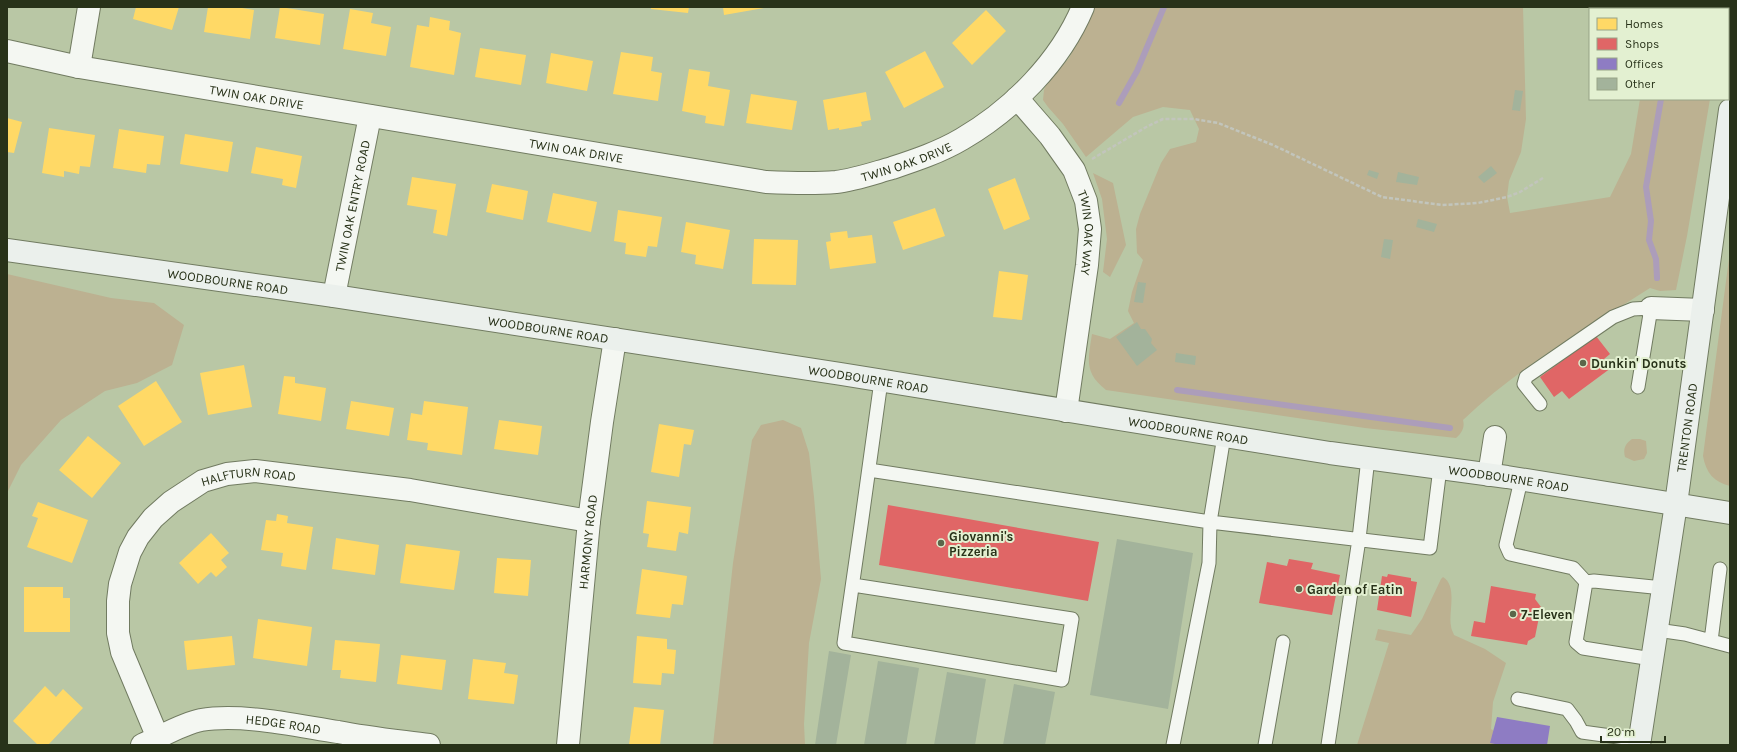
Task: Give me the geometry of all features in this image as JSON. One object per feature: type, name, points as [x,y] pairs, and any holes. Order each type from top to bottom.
[{"type":"main road","name":"TRENTON ROAD","points":[[1639,743],[1676,504],[1730,110]]},
{"type":"main road","name":"WOODBOURNE ROAD","points":[[7,250],[334,296],[1224,436],[1489,475],[1730,513]]},
{"type":"street","points":[[79,67],[89,7]]},
{"type":"street","name":"TWIN OAK DRIVE","points":[[7,51],[79,67],[370,116],[766,182],[799,184],[837,182],[876,172],[924,157],[961,140],[984,125],[1031,85],[1062,48],[1084,7]]},
{"type":"street","name":"TWIN OAK WAY","points":[[1016,98],[1050,136],[1074,170],[1086,201],[1090,229],[1087,265],[1066,411]]},
{"type":"street","name":"TWIN OAK ENTRY ROAD","points":[[334,296],[370,116]]},
{"type":"street","points":[[1651,308],[1703,310]]},
{"type":"street","name":"HARMONY ROAD","points":[[568,745],[590,521],[602,422],[615,339]]},
{"type":"street","points":[[1489,475],[1495,437]]},
{"type":"street","name":"HALFTURN ROAD","points":[[150,742],[122,652],[118,633],[118,601],[120,584],[130,552],[138,537],[153,518],[171,502],[202,481],[227,474],[254,471],[410,490],[590,521]]},
{"type":"street","name":"HEDGE ROAD","points":[[150,742],[179,727],[201,720],[230,719],[270,721],[347,734],[429,745]]},
{"type":"lane","points":[[1540,404],[1524,384],[1526,377],[1613,317],[1633,309],[1651,308],[1638,387]]},
{"type":"lane","points":[[852,585],[1072,619],[1062,680],[844,643],[852,585],[869,470],[881,381]]},
{"type":"lane","points":[[1173,745],[1209,563],[1210,522],[1224,436]]},
{"type":"lane","points":[[1328,745],[1359,539],[1368,458]]},
{"type":"lane","points":[[869,470],[1210,522],[1430,548],[1440,468]]},
{"type":"lane","points":[[1521,480],[1506,545],[1510,554],[1574,568],[1586,582]]},
{"type":"lane","points":[[1711,641],[1720,569]]},
{"type":"lane","points":[[1586,582],[1594,581],[1663,588]]},
{"type":"lane","points":[[1586,582],[1576,642],[1583,648],[1652,659]]},
{"type":"lane","points":[[1657,630],[1685,634],[1730,646]]},
{"type":"lane","points":[[1265,745],[1283,642]]},
{"type":"lane","points":[[1518,699],[1567,709],[1582,732],[1639,743]]},
{"type":"path","points":[[1074,170],[1148,126],[1163,120],[1180,118],[1218,123],[1273,145],[1382,197],[1442,204],[1478,203],[1507,197],[1520,192],[1543,178]]},
{"type":"shaded area","points":[[1095,7],[1523,7],[1526,119],[1521,152],[1509,181],[1507,197],[1510,213],[1610,197],[1631,154],[1640,100],[1710,100],[1687,236],[1676,290],[1660,291],[1650,288],[1529,366],[1484,401],[1463,420],[1464,425],[1460,434],[1456,438],[1365,428],[1106,390],[1094,378],[1089,365],[1089,351],[1092,334],[1110,339],[1134,323],[1128,311],[1132,292],[1143,260],[1137,253],[1136,229],[1140,214],[1161,163],[1170,149],[1196,142],[1199,129],[1190,110],[1163,107],[1133,117],[1086,157],[1063,124],[1043,100],[1044,90],[1047,83],[1069,58]]},
{"type":"shaded area","points":[[1656,7],[1722,7],[1722,8]]},
{"type":"shaded area","points":[[1093,173],[1113,183],[1126,245],[1110,277],[1103,272],[1107,239],[1102,199]]},
{"type":"shaded area","points":[[1730,251],[1730,486],[1719,482],[1712,476],[1706,467],[1703,456]]},
{"type":"shaded area","points":[[7,274],[111,298],[154,303],[184,325],[172,365],[137,383],[105,391],[61,420],[21,465],[7,493]]},
{"type":"shaded area","points":[[783,420],[801,428],[809,453],[821,579],[809,643],[804,724],[805,745],[713,745],[733,563],[752,440],[761,425]]},
{"type":"shaded area","points":[[1632,439],[1646,441],[1647,453],[1644,459],[1634,461],[1625,457],[1625,447]]},
{"type":"shaded area","points":[[1443,577],[1448,581],[1450,587],[1452,600],[1450,621],[1454,635],[1485,649],[1506,663],[1493,702],[1491,729],[1515,745],[1357,745],[1389,643],[1375,640],[1378,629],[1411,635],[1422,619]]},
{"type":"building: Homes","points":[[136,7],[179,7],[172,30],[133,19]]},
{"type":"building: Homes","points":[[208,7],[236,7],[254,10],[250,39],[204,32]]},
{"type":"building: Homes","points":[[280,7],[324,14],[320,45],[275,38]]},
{"type":"building: Homes","points":[[651,7],[689,7],[688,13],[651,9]]},
{"type":"building: Homes","points":[[723,7],[764,7],[764,8],[724,15]]},
{"type":"building: Homes","points":[[350,9],[373,13],[371,23],[391,27],[386,56],[343,49]]},
{"type":"building: Homes","points":[[986,10],[1006,31],[972,65],[952,43]]},
{"type":"building: Homes","points":[[430,17],[450,21],[449,30],[461,33],[454,75],[410,67],[417,25],[429,27]]},
{"type":"building: Homes","points":[[480,48],[526,55],[521,85],[475,77]]},
{"type":"building: Homes","points":[[925,51],[944,87],[904,108],[885,72]]},
{"type":"building: Homes","points":[[621,52],[653,57],[651,71],[662,73],[658,101],[613,94]]},
{"type":"building: Homes","points":[[551,53],[593,61],[587,91],[546,83]]},
{"type":"building: Homes","points":[[689,69],[710,72],[708,86],[730,90],[724,126],[705,123],[706,116],[682,111]]},
{"type":"building: Homes","points":[[866,92],[871,120],[861,122],[862,126],[839,130],[839,128],[828,130],[823,100]]},
{"type":"building: Homes","points":[[751,94],[797,101],[792,130],[746,123]]},
{"type":"building: Homes","points":[[7,118],[22,122],[14,153],[7,152]]},
{"type":"building: Homes","points":[[49,128],[95,135],[90,167],[80,166],[79,174],[64,171],[64,177],[42,173]]},
{"type":"building: Homes","points":[[119,129],[164,136],[160,165],[147,164],[146,173],[113,168]]},
{"type":"building: Homes","points":[[185,134],[233,142],[228,172],[180,164]]},
{"type":"building: Homes","points":[[256,147],[302,156],[296,188],[282,185],[283,179],[251,173]]},
{"type":"building: Homes","points":[[412,177],[456,184],[447,236],[433,233],[437,210],[407,205]]},
{"type":"building: Homes","points":[[1015,178],[1030,219],[1004,230],[988,189]]},
{"type":"building: Homes","points":[[492,184],[528,191],[523,220],[486,212]]},
{"type":"building: Homes","points":[[553,193],[597,202],[591,232],[547,222]]},
{"type":"building: Homes","points":[[935,208],[945,236],[903,250],[893,222]]},
{"type":"building: Homes","points":[[618,210],[662,217],[657,247],[648,246],[646,257],[625,254],[626,243],[614,241]]},
{"type":"building: Homes","points":[[686,222],[730,230],[723,269],[695,264],[696,255],[681,252]]},
{"type":"building: Homes","points":[[847,231],[848,238],[872,235],[876,263],[830,269],[826,242],[831,241],[830,233]]},
{"type":"building: Homes","points":[[754,239],[798,240],[796,285],[752,284]]},
{"type":"building: Homes","points":[[999,271],[1028,275],[1022,320],[993,317]]},
{"type":"building: Homes","points":[[244,365],[252,407],[208,415],[200,373]]},
{"type":"building: Homes","points":[[284,376],[295,377],[295,383],[326,388],[321,421],[278,414]]},
{"type":"building: Homes","points":[[156,381],[182,422],[144,446],[118,406]]},
{"type":"building: Homes","points":[[351,401],[394,408],[389,436],[346,429]]},
{"type":"building: Homes","points":[[424,401],[468,407],[462,455],[427,450],[428,443],[407,440],[411,413],[422,415]]},
{"type":"building: Homes","points":[[499,420],[542,426],[538,455],[494,449]]},
{"type":"building: Homes","points":[[659,424],[694,430],[691,445],[684,444],[679,477],[651,472]]},
{"type":"building: Homes","points":[[88,436],[121,463],[92,498],[59,470]]},
{"type":"building: Homes","points":[[647,501],[691,507],[688,534],[679,532],[676,551],[647,547],[649,534],[643,533]]},
{"type":"building: Homes","points":[[38,502],[88,520],[72,563],[27,547],[38,518],[32,516]]},
{"type":"building: Homes","points":[[277,514],[288,516],[287,523],[313,527],[306,570],[281,566],[283,553],[261,550],[266,520],[276,521]]},
{"type":"building: Homes","points":[[211,533],[229,553],[221,560],[227,567],[216,577],[211,572],[198,584],[179,563]]},
{"type":"building: Homes","points":[[336,538],[379,545],[375,575],[332,569]]},
{"type":"building: Homes","points":[[406,544],[460,551],[454,590],[400,583]]},
{"type":"building: Homes","points":[[497,558],[531,560],[528,596],[494,593]]},
{"type":"building: Homes","points":[[642,569],[687,576],[683,605],[672,604],[670,618],[636,614]]},
{"type":"building: Homes","points":[[24,587],[63,587],[63,598],[70,598],[70,632],[24,632]]},
{"type":"building: Homes","points":[[258,619],[312,627],[307,666],[253,658]]},
{"type":"building: Homes","points":[[232,636],[235,665],[187,670],[184,641]]},
{"type":"building: Homes","points":[[637,636],[667,639],[667,649],[676,650],[674,674],[662,673],[661,685],[633,683]]},
{"type":"building: Homes","points":[[335,640],[380,644],[376,682],[340,678],[341,670],[332,670]]},
{"type":"building: Homes","points":[[401,655],[446,660],[442,690],[397,684]]},
{"type":"building: Homes","points":[[473,659],[506,663],[504,673],[518,675],[514,704],[468,699]]},
{"type":"building: Homes","points":[[45,686],[56,697],[63,689],[83,708],[48,745],[38,745],[13,721]]},
{"type":"building: Homes","points":[[634,707],[664,710],[660,745],[629,745]]},
{"type":"building: Shops","name":"Dunkin' Donuts","points":[[1596,336],[1610,354],[1604,359],[1611,368],[1569,399],[1562,391],[1554,397],[1540,377]]},
{"type":"building: Shops","points":[[888,505],[1099,542],[1088,601],[879,565]]},
{"type":"building: Shops","name":"Garden of Eatin","points":[[1289,559],[1313,563],[1311,569],[1340,575],[1332,615],[1259,603],[1267,562],[1287,566]]},
{"type":"building: Shops","points":[[1388,574],[1411,578],[1411,581],[1417,582],[1411,617],[1377,610],[1382,576],[1387,577]]},
{"type":"building: Shops","name":"7-Eleven","points":[[1491,586],[1536,594],[1535,599],[1541,607],[1535,637],[1528,641],[1527,645],[1471,636],[1474,621],[1485,623]]},
{"type":"building: Offices","points":[[1497,717],[1550,726],[1547,745],[1500,745],[1490,743]]},
{"type":"building: Other","points":[[1515,90],[1523,91],[1520,111],[1512,110]]},
{"type":"building: Other","points":[[1491,166],[1497,173],[1484,183],[1478,177]]},
{"type":"building: Other","points":[[1369,170],[1379,173],[1377,179],[1367,175]]},
{"type":"building: Other","points":[[1398,172],[1419,177],[1417,185],[1396,182]]},
{"type":"building: Other","points":[[1418,219],[1437,224],[1434,232],[1416,227]]},
{"type":"building: Other","points":[[1384,239],[1393,240],[1390,259],[1381,257]]},
{"type":"building: Other","points":[[1138,282],[1146,283],[1143,303],[1134,302]]},
{"type":"building: Other","points":[[1137,322],[1141,329],[1145,329],[1152,339],[1151,343],[1157,350],[1137,366],[1116,337]]},
{"type":"building: Other","points":[[1176,353],[1196,356],[1195,365],[1175,362]]},
{"type":"building: Other","points":[[1117,539],[1193,553],[1168,709],[1090,695]]},
{"type":"building: Other","points":[[829,651],[851,655],[836,745],[815,745]]},
{"type":"building: Other","points":[[878,661],[919,668],[906,745],[864,745]]},
{"type":"building: Other","points":[[947,672],[986,679],[975,745],[934,745]]},
{"type":"building: Other","points":[[1014,684],[1055,692],[1045,745],[1003,745]]},
{"type":"waterway","points":[[1119,103],[1137,71],[1164,7]]},
{"type":"waterway","points":[[1657,278],[1656,259],[1649,240],[1651,221],[1646,187],[1661,100]]},
{"type":"waterway","points":[[1177,390],[1450,428]]},
{"type":"place","name":"Dunkin' Donuts","points":[[1583,363]]},
{"type":"place","name":"Giovanni's Pizzeria","points":[[941,543]]},
{"type":"place","name":"Garden of Eatin","points":[[1299,589]]},
{"type":"place","name":"7-Eleven","points":[[1513,614]]}]
